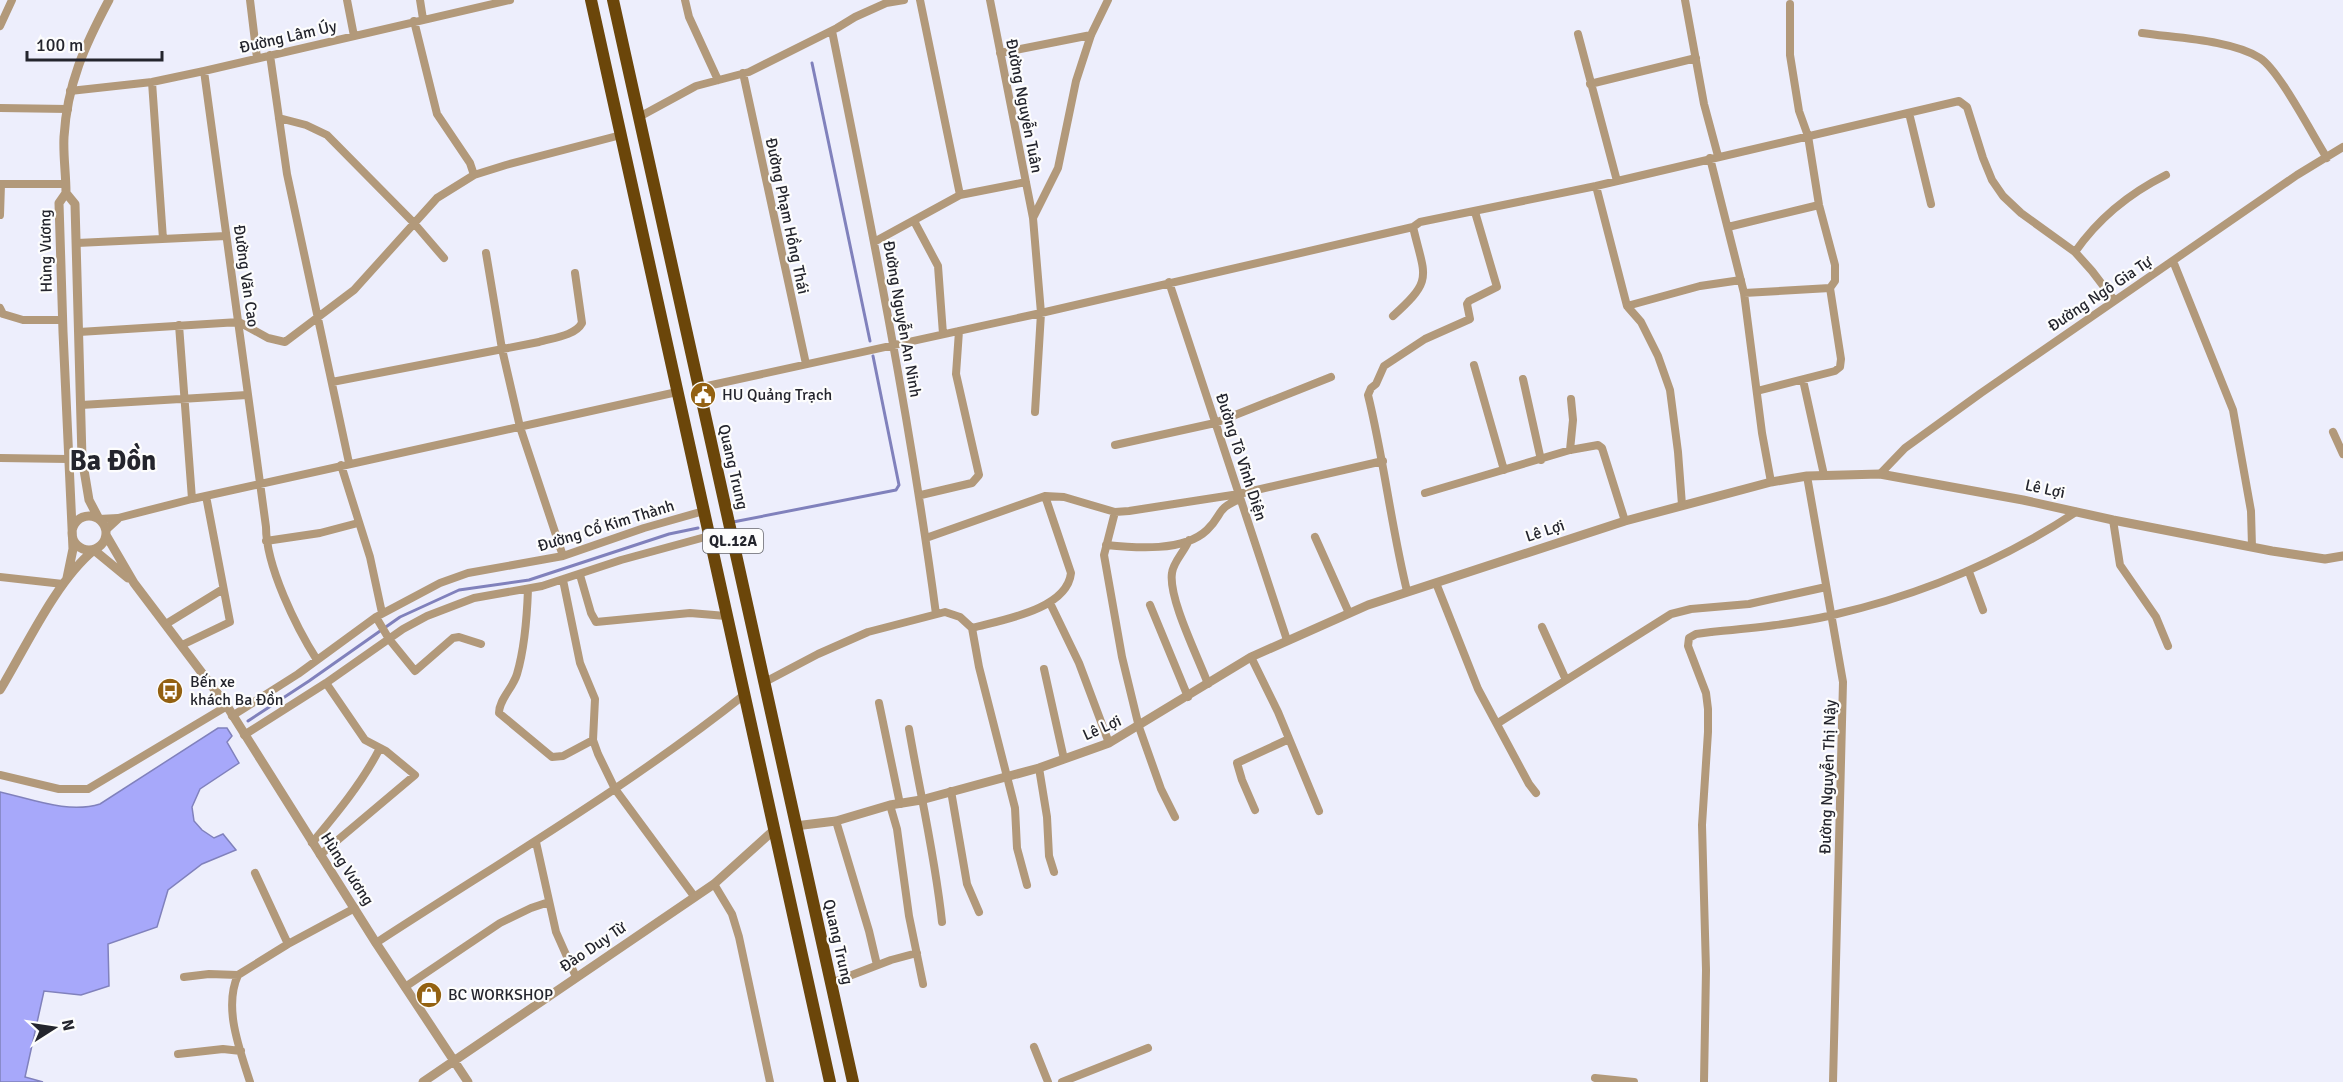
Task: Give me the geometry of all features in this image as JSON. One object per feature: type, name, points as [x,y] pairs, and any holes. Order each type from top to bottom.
[{"type":"highway","name":"QL.12A","points":[[591,0],[831,1082]]},
{"type":"highway","name":"Quang Trung","points":[[613,0],[853,1082]]},
{"type":"highway","points":[[677,392],[698,388]]},
{"type":"highway","points":[[703,506],[724,498]]},
{"type":"highway","points":[[714,556],[735,552]]},
{"type":"highway","points":[[726,616],[748,612]]},
{"type":"highway","points":[[774,830],[795,826]]},
{"type":"street","points":[[0,26],[12,0]]},
{"type":"street","points":[[0,215],[0,184],[66,188],[64,138],[70,91],[86,42],[109,0]]},
{"type":"street","points":[[250,0],[257,58]]},
{"type":"street","points":[[347,0],[354,36]]},
{"type":"street","points":[[420,0],[423,19]]},
{"type":"street","name":"Đường Lâm Úy","points":[[70,91],[152,82],[354,36],[485,3],[510,0]]},
{"type":"street","points":[[685,0],[689,17],[718,80]]},
{"type":"street","points":[[639,117],[696,86],[743,73],[832,31],[855,16],[886,1],[904,0]]},
{"type":"street","points":[[920,0],[960,195]]},
{"type":"street","name":"Đường Nguyễn Tuân","points":[[990,0],[1033,218],[1041,313],[1035,412]]},
{"type":"street","points":[[1033,218],[1059,168],[1072,97],[1091,35],[1108,0]]},
{"type":"street","points":[[1685,0],[1728,227],[1742,279],[1771,482]]},
{"type":"street","points":[[1757,391],[1835,371],[1840,367],[1841,359],[1830,288],[1836,278],[1834,265],[1819,205],[1808,136],[1799,111],[1790,56],[1790,4]]},
{"type":"street","points":[[414,21],[437,114],[470,163],[474,175]]},
{"type":"street","name":"Đường Nguyễn An Ninh","points":[[832,31],[921,495],[936,614]]},
{"type":"street","points":[[2142,33],[2236,47],[2260,58],[2269,66],[2283,86],[2327,158]]},
{"type":"street","points":[[1578,34],[1617,181]]},
{"type":"street","points":[[1000,53],[1091,35]]},
{"type":"street","points":[[270,55],[287,174],[349,463]]},
{"type":"street","points":[[1590,84],[1696,58]]},
{"type":"street","name":"Đường Văn Cao","points":[[204,71],[239,322],[266,542],[270,558],[300,631],[317,660]]},
{"type":"street","name":"Đường Phạm Hồng Thái","points":[[743,73],[806,364]]},
{"type":"street","points":[[152,82],[163,239]]},
{"type":"street","points":[[698,388],[1041,313],[1413,227],[1420,222],[1596,186],[1959,101],[1967,107],[1983,158],[2002,196],[2021,213],[2075,252],[2092,270],[2114,300]]},
{"type":"street","points":[[0,108],[68,109]]},
{"type":"street","points":[[1909,112],[1932,204]]},
{"type":"street","points":[[279,118],[306,125],[327,135],[413,222],[444,258]]},
{"type":"street","points":[[63,332],[239,322],[268,338],[281,342],[291,339],[354,290],[437,198],[474,175],[621,135]]},
{"type":"street","name":"Đường Ngô Gia Tự","points":[[1880,474],[1905,448],[2114,300],[2297,175],[2343,147]]},
{"type":"street","points":[[2075,252],[2115,208],[2141,188],[2166,176]]},
{"type":"street","points":[[874,242],[960,195],[1026,182]]},
{"type":"street","points":[[1596,186],[1627,306],[1641,322],[1658,356],[1670,390],[1682,505]]},
{"type":"street","name":"Hùng Vương","points":[[66,188],[75,204],[85,485],[89,500],[99,519]]},
{"type":"street","name":"Hùng Vương","points":[[65,581],[73,549],[59,203],[66,188]]},
{"type":"street","points":[[1728,227],[1819,205]]},
{"type":"street","points":[[1407,591],[1397,553],[1383,461],[1368,395],[1379,380],[1381,370],[1425,339],[1470,319],[1467,304],[1469,301],[1497,287],[1475,212]]},
{"type":"street","points":[[914,221],[938,266],[943,334]]},
{"type":"street","points":[[1393,316],[1415,297],[1424,279],[1413,227]]},
{"type":"street","points":[[77,243],[226,236]]},
{"type":"street","points":[[486,253],[502,349],[520,427],[563,556]]},
{"type":"street","points":[[2173,261],[2233,410],[2251,511],[2252,547]]},
{"type":"street","points":[[332,382],[502,349],[571,333],[580,328],[582,323],[575,273]]},
{"type":"street","points":[[1627,306],[1700,286],[1742,279]]},
{"type":"street","name":"Đường Tô Vĩnh Diện","points":[[1169,282],[1287,640]]},
{"type":"street","points":[[1744,293],[1830,288]]},
{"type":"street","points":[[0,308],[3,314],[15,319],[62,320]]},
{"type":"street","points":[[180,325],[192,499]]},
{"type":"street","points":[[921,495],[972,483],[979,475],[956,374],[958,331]]},
{"type":"street","points":[[1474,365],[1504,470]]},
{"type":"street","points":[[1115,445],[1215,423],[1330,377]]},
{"type":"street","points":[[1523,379],[1541,460]]},
{"type":"street","points":[[1803,380],[1824,475]]},
{"type":"street","points":[[134,583],[94,550],[77,546],[72,535],[74,524],[83,517],[118,518],[340,465],[677,392]]},
{"type":"street","points":[[81,405],[247,395]]},
{"type":"street","points":[[1570,450],[1573,420],[1571,399]]},
{"type":"street","points":[[2333,432],[2343,454]]},
{"type":"street","points":[[1425,493],[1570,450],[1592,445],[1600,446],[1625,521]]},
{"type":"street","points":[[0,458],[68,459]]},
{"type":"street","points":[[926,538],[1045,496],[1064,497],[1115,512],[1240,497],[1383,461]]},
{"type":"street","points":[[340,465],[374,571],[379,618],[388,637],[415,670],[453,638],[459,637],[481,644]]},
{"type":"street","name":"Lê Lợi","points":[[795,826],[837,821],[890,805],[921,800],[1039,768],[1109,744],[1251,657],[1349,613],[1407,591],[1625,521],[1771,482],[1824,475],[1880,474],[2024,500],[2252,547],[2325,559],[2343,556]]},
{"type":"street","name":"Đường Nguyễn Thị Nậy","points":[[1807,477],[1841,662],[1844,699],[1839,805],[1838,954],[1833,1082]]},
{"type":"street","points":[[182,645],[230,622],[206,496]]},
{"type":"street","points":[[972,628],[1050,603],[1069,582],[1071,573],[1045,496]]},
{"type":"street","points":[[1106,545],[1156,547],[1189,540],[1208,529],[1225,506],[1240,497]]},
{"type":"street","name":"Đường Cổ Kim Thành","points":[[232,716],[379,618],[456,576],[563,556],[703,506]]},
{"type":"street","points":[[1115,512],[1106,545],[1106,567],[1122,657],[1139,727],[1161,789],[1175,817]]},
{"type":"street","points":[[1704,1082],[1706,970],[1702,825],[1708,709],[1706,693],[1688,642],[1696,634],[1832,615],[1878,603],[1969,572],[2040,536],[2076,512]]},
{"type":"street","points":[[0,690],[65,581],[102,544],[106,532],[118,518]]},
{"type":"street","points":[[99,519],[134,583]]},
{"type":"street","points":[[2113,520],[2120,566],[2156,617],[2168,646]]},
{"type":"street","points":[[266,542],[320,533],[358,523]]},
{"type":"street","points":[[244,735],[326,683],[388,637],[427,616],[464,601],[563,580],[621,560],[710,536]]},
{"type":"street","points":[[1315,537],[1349,613]]},
{"type":"street","points":[[1189,540],[1172,570],[1172,582],[1185,627],[1208,684]]},
{"type":"street","points":[[1969,572],[1983,610]]},
{"type":"street","points":[[580,575],[588,605],[597,622],[690,613],[726,616]]},
{"type":"street","points":[[0,577],[65,581]]},
{"type":"street","points":[[563,580],[580,663],[595,699],[593,740],[615,789],[694,896]]},
{"type":"street","points":[[1436,582],[1470,671],[1529,784],[1536,793]]},
{"type":"street","name":"Hùng Vương","points":[[134,583],[227,706],[376,943],[468,1082]]},
{"type":"street","points":[[1498,723],[1671,614],[1691,609],[1749,604],[1826,587]]},
{"type":"street","points":[[166,624],[223,589]]},
{"type":"street","points":[[528,589],[527,620],[516,677],[498,713],[552,757],[563,756],[593,740]]},
{"type":"street","points":[[1050,603],[1076,656],[1109,744]]},
{"type":"street","points":[[1150,605],[1188,697]]},
{"type":"street","points":[[763,683],[853,638],[936,614],[945,612],[955,614],[972,628],[979,667],[1015,808],[1020,865],[1027,885]]},
{"type":"street","points":[[1542,627],[1566,680]]},
{"type":"street","points":[[1251,657],[1319,811]]},
{"type":"street","points":[[1044,669],[1064,759]]},
{"type":"street","points":[[320,855],[416,776],[380,748],[365,740],[326,683]]},
{"type":"street","points":[[376,943],[615,789],[744,695]]},
{"type":"street","points":[[879,703],[900,804]]},
{"type":"street","points":[[0,775],[59,789],[88,789],[227,706]]},
{"type":"street","points":[[909,729],[921,800],[932,846],[942,922]]},
{"type":"street","points":[[1255,810],[1237,763],[1289,739]]},
{"type":"street","points":[[312,843],[339,810],[380,748]]},
{"type":"street","points":[[1039,768],[1047,818],[1049,856],[1053,872]]},
{"type":"street","points":[[951,791],[968,884],[979,912]]},
{"type":"street","points":[[890,805],[897,829],[923,984]]},
{"type":"street","points":[[837,821],[877,965]]},
{"type":"street","name":"Đào Duy Từ","points":[[423,1082],[714,884],[774,830]]},
{"type":"street","points":[[536,842],[556,932],[576,977]]},
{"type":"street","points":[[255,873],[288,944]]},
{"type":"street","points":[[714,884],[732,914],[737,930],[770,1082]]},
{"type":"street","points":[[405,987],[500,923],[549,902]]},
{"type":"street","points":[[184,977],[209,974],[238,975],[288,944],[355,908]]},
{"type":"street","points":[[831,983],[877,965],[917,954]]},
{"type":"street","points":[[238,975],[232,1010],[250,1082]]},
{"type":"street","points":[[1034,1047],[1048,1082]]},
{"type":"street","points":[[1062,1082],[1148,1048]]},
{"type":"street","points":[[178,1054],[223,1049],[241,1051]]},
{"type":"street","points":[[1595,1078],[1634,1082]]},
{"type":"water","points":[[218,728],[227,728],[232,736],[227,742],[239,763],[200,789],[192,807],[194,821],[214,838],[223,834],[236,850],[202,864],[168,890],[157,927],[108,944],[109,986],[81,995],[44,991],[25,1077],[43,1082],[0,1082],[0,792],[63,806],[88,807],[100,804]]},
{"type":"waterway","points":[[812,63],[870,341]]},
{"type":"waterway","points":[[733,522],[896,490],[899,485],[873,356]]},
{"type":"waterway","points":[[248,721],[400,617],[459,590],[529,580],[669,534],[698,528]]},
{"type":"place","name":"HU Quảng Trạch","points":[[703,395]]},
{"type":"place","name":"Bến xe khách Ba Đồn","points":[[170,691]]},
{"type":"place","name":"BC WORKSHOP","points":[[429,995]]},
{"type":"district","name":"Ba Đồn","points":[[113,461]]}]
